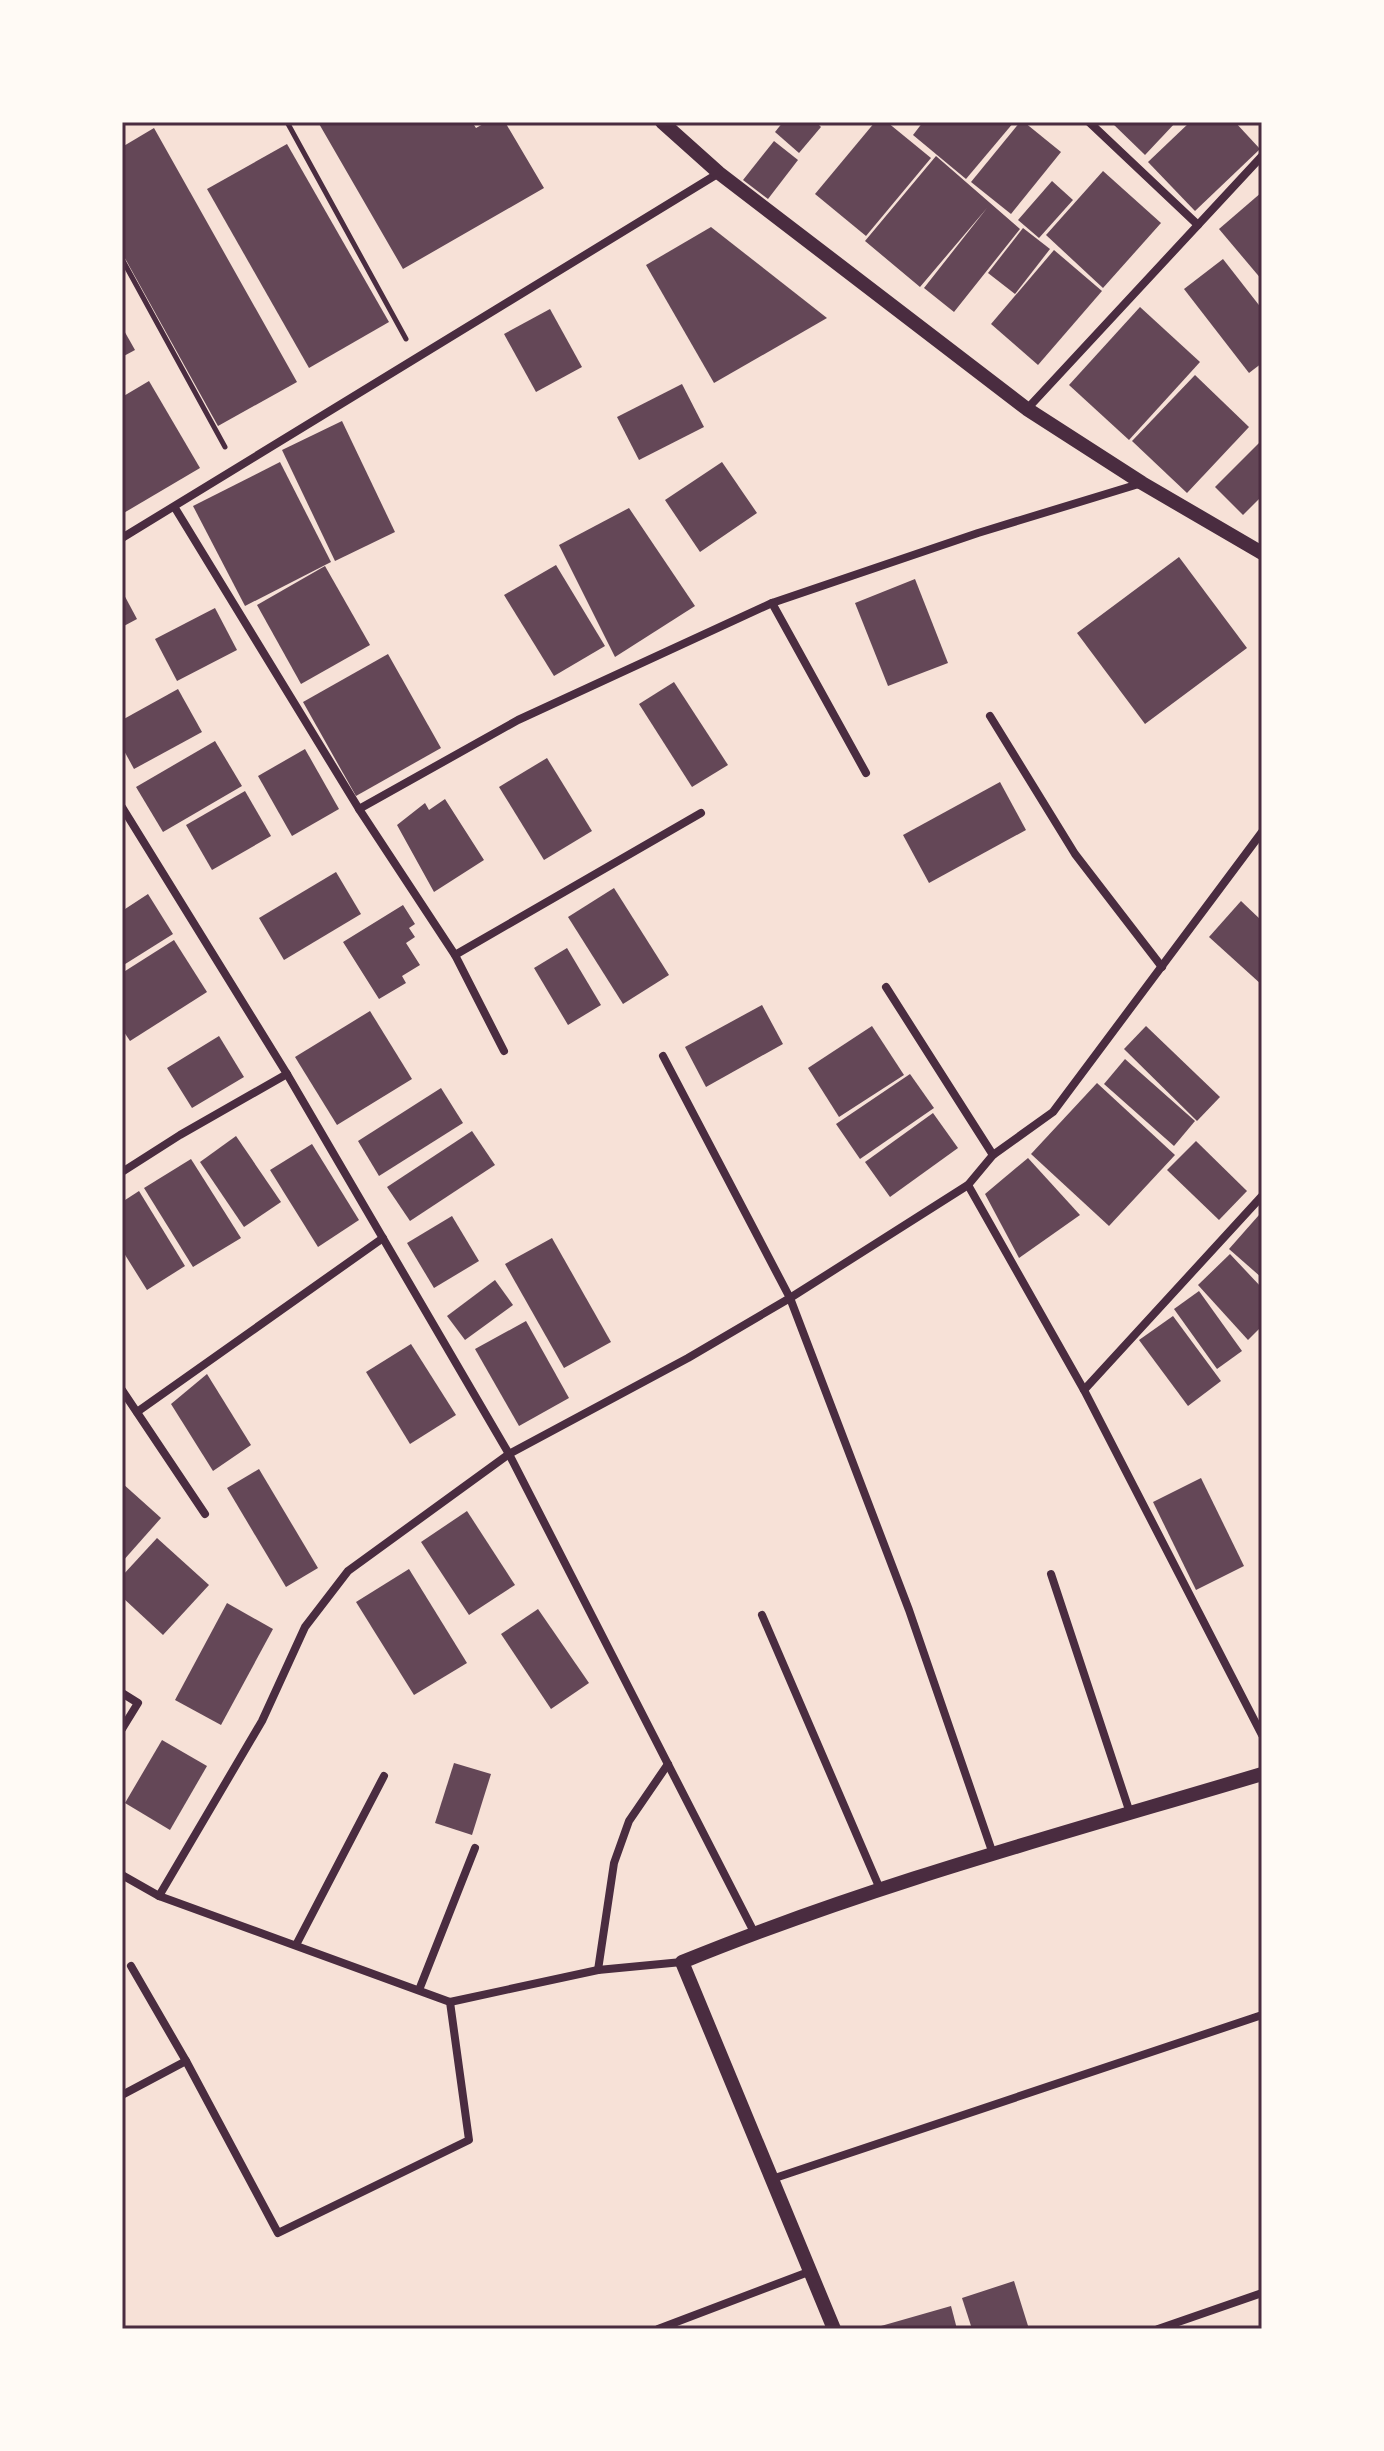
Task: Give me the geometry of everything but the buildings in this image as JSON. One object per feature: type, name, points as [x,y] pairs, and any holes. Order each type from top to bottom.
[{"type":"street","points":[[662,122],[719,173],[1027,409],[1142,483],[1262,553]]},
{"type":"street","points":[[1089,122],[1198,225]]},
{"type":"street","points":[[1027,409],[1262,156]]},
{"type":"street","points":[[122,538],[719,173]]},
{"type":"street","points":[[359,809],[518,720],[772,603],[978,533],[1142,483]]},
{"type":"street","points":[[175,508],[359,809],[455,955],[504,1051]]},
{"type":"street","points":[[772,603],[866,773]]},
{"type":"street","points":[[990,716],[1075,854],[1162,967]]},
{"type":"street","points":[[122,807],[287,1074],[509,1454],[754,1932]]},
{"type":"street","points":[[455,955],[701,813]]},
{"type":"street","points":[[159,1896],[262,1721],[305,1627],[348,1571],[509,1454],[688,1358],[790,1298],[968,1185],[993,1155],[1053,1112],[1262,832]]},
{"type":"street","points":[[886,987],[993,1155]]},
{"type":"street","points":[[663,1056],[790,1298],[909,1610],[993,1854]]},
{"type":"street","points":[[122,1172],[287,1074]]},
{"type":"street","points":[[968,1185],[1084,1390],[1262,1735]]},
{"type":"street","points":[[1084,1390],[1262,1196]]},
{"type":"street","points":[[137,1412],[383,1238]]},
{"type":"street","points":[[122,1390],[205,1514]]},
{"type":"street","points":[[1051,1574],[1130,1813]]},
{"type":"street","points":[[762,1615],[880,1889]]},
{"type":"street","points":[[122,1693],[138,1703],[122,1729]]},
{"type":"street","points":[[598,1970],[614,1863],[629,1821],[668,1764]]},
{"type":"street","points":[[122,1875],[159,1896],[450,2002],[598,1970],[682,1962],[754,1932],[880,1889],[1262,1774]]},
{"type":"street","points":[[296,1945],[384,1776]]},
{"type":"street","points":[[419,1990],[475,1848]]},
{"type":"street","points":[[682,1962],[834,2329]]},
{"type":"street","points":[[131,1966],[278,2233],[469,2140],[450,2002]]},
{"type":"street","points":[[772,2179],[1262,2015]]},
{"type":"street","points":[[122,2095],[186,2061]]},
{"type":"street","points":[[658,2329],[811,2271]]},
{"type":"street","points":[[1158,2329],[1262,2293]]},
{"type":"path","points":[[287,122],[417,359]]},
{"type":"path","points":[[122,259],[238,469]]}]
